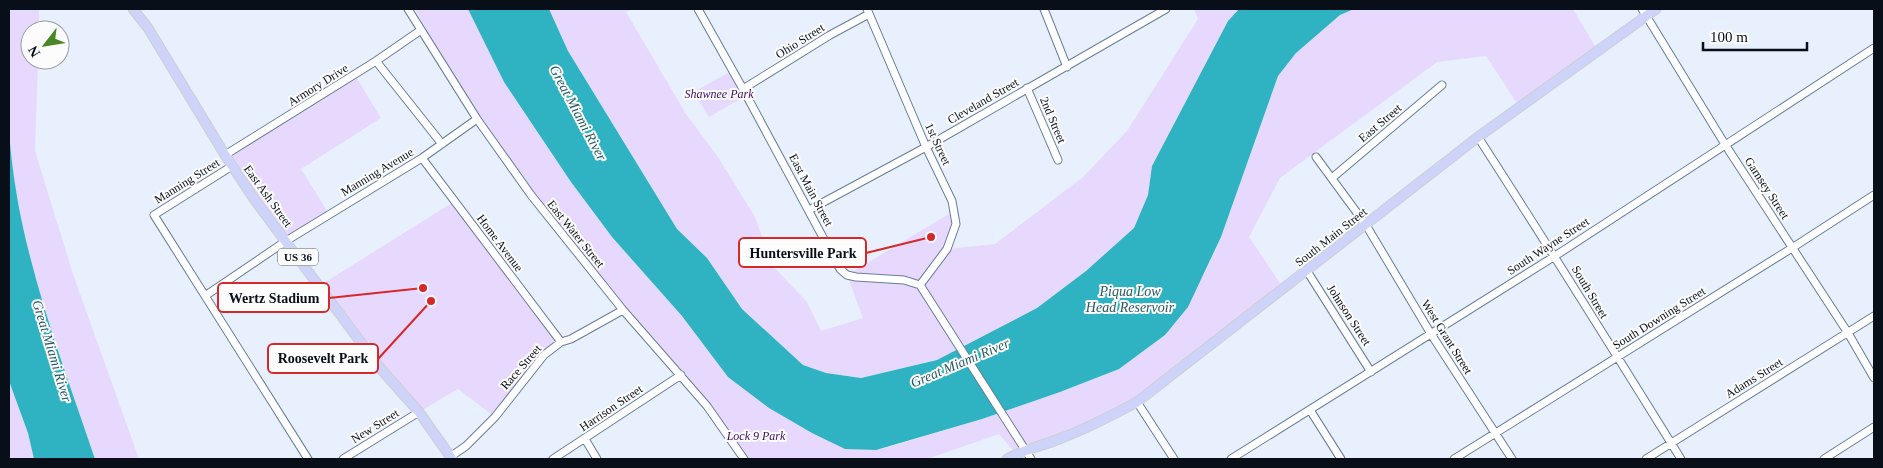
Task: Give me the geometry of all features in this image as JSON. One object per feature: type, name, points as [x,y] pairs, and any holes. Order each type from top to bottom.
[{"type":"main road","name":"East Ash Street","points":[[133,9],[148,28],[232,166],[380,368],[419,412],[451,458]]},
{"type":"main road","name":"South Main Street","points":[[1007,459],[1081,430],[1137,402],[1478,137],[1644,12],[1656,9]]},
{"type":"street","name":"East Water Street","points":[[408,9],[477,118],[531,195],[623,310],[707,406],[744,459]]},
{"type":"street","name":"East Main Street","points":[[698,9],[810,210],[840,269],[847,275],[904,280],[920,285]]},
{"type":"street","points":[[1044,9],[1068,67]]},
{"type":"street","name":"Cleveland Street","points":[[810,210],[926,147],[1027,88],[1068,67],[1166,9]]},
{"type":"street","name":"Ohio Street","points":[[743,89],[868,11]]},
{"type":"street","name":"1st Street","points":[[868,11],[926,147],[952,201],[956,224],[947,249],[920,285]]},
{"type":"street","name":"Garnsey Street","points":[[1644,12],[1726,146],[1848,333],[1874,378]]},
{"type":"street","name":"Armory Drive","points":[[225,155],[376,61],[421,30]]},
{"type":"street","name":"South Wayne Street","points":[[1231,459],[1554,256],[1726,146],[1874,48]]},
{"type":"street","points":[[376,61],[442,144]]},
{"type":"street","name":"East Street","points":[[1332,178],[1442,85]]},
{"type":"street","name":"2nd Street","points":[[1027,88],[1058,160]]},
{"type":"street","name":"Manning Avenue","points":[[205,296],[286,241],[422,158],[477,118]]},
{"type":"street","name":"South Street","points":[[1478,137],[1680,459]]},
{"type":"street","name":"West Grant Street","points":[[1316,157],[1366,225],[1431,334],[1512,459]]},
{"type":"street","name":"Home Avenue","points":[[422,158],[561,342]]},
{"type":"street","name":"Manning Street","points":[[205,296],[154,215],[232,166]]},
{"type":"street","name":"South Downing Street","points":[[1454,459],[1874,195]]},
{"type":"street","name":"Johnson Street","points":[[1307,271],[1371,372]]},
{"type":"street","points":[[920,285],[1032,459]]},
{"type":"street","points":[[205,296],[308,459]]},
{"type":"street","name":"Race Street","points":[[451,458],[489,423],[544,355],[561,342],[571,339],[623,310]]},
{"type":"street","name":"Adams Street","points":[[1646,459],[1874,316]]},
{"type":"street","name":"Harrison Street","points":[[553,459],[681,375]]},
{"type":"street","points":[[1137,402],[1174,459]]},
{"type":"street","points":[[1310,410],[1341,459]]},
{"type":"street","name":"New Street","points":[[343,459],[419,412]]},
{"type":"street","points":[[1824,459],[1874,426]]},
{"type":"street","points":[[584,439],[597,459]]},
{"type":"green space","points":[[9,9],[39,9],[39,20],[20,20],[20,70],[38,70],[35,151],[74,277],[139,459],[95,459],[33,276],[11,166],[9,129]]},
{"type":"green space","name":"Lock 9 Park","points":[[415,9],[468,9],[504,82],[571,182],[612,237],[682,316],[845,449],[876,450],[899,444],[982,419],[1060,392],[1119,369],[1165,335],[1205,273],[1221,237],[1278,76],[1296,53],[1340,15],[1354,9],[1573,9],[1598,51],[1520,108],[1486,56],[1437,62],[1280,178],[1249,237],[1284,289],[1137,402],[1016,454],[999,434],[930,459],[744,459],[729,435],[531,195],[421,30],[425,27]]},
{"type":"green space","points":[[549,9],[632,9],[626,12],[686,114],[718,157],[755,217],[772,265],[807,302],[821,331],[863,318],[847,275],[954,211],[956,224],[947,249],[995,244],[1083,177],[1127,131],[1198,19],[1194,9],[1239,9],[1228,21],[1152,166],[1148,195],[1134,228],[1086,271],[1037,308],[937,360],[861,378],[826,373],[803,365],[742,309],[707,258],[677,229],[568,51]]},
{"type":"green space","name":"Shawnee Park","points":[[733,70],[747,95],[709,117],[694,92]]},
{"type":"green space","points":[[355,75],[381,118],[301,169],[329,214],[286,241],[225,155]]},
{"type":"green space","points":[[455,201],[561,342],[544,355],[495,417],[458,389],[419,412],[319,286]]},
{"type":"green space","points":[[9,381],[28,433],[34,459],[9,459]]},
{"type":"water","name":"Piqua Low Head Reservoir","points":[[468,9],[549,9],[568,51],[677,229],[707,258],[742,309],[803,365],[826,373],[861,378],[937,360],[1037,308],[1086,271],[1134,228],[1148,195],[1152,166],[1228,21],[1239,9],[1354,9],[1340,15],[1296,53],[1278,76],[1221,237],[1188,307],[1165,335],[1119,369],[982,419],[876,450],[845,449],[812,433],[769,408],[728,377],[682,316],[612,237],[571,182],[504,82]]},
{"type":"water","name":"Great Miami River","points":[[9,129],[13,172],[30,256],[54,338],[95,459],[34,459],[28,433],[9,381]]},
{"type":"place","name":"Huntersville Park","points":[[931,237]]},
{"type":"place","name":"Wertz Stadium","points":[[423,288]]},
{"type":"place","name":"Roosevelt Park","points":[[431,301]]}]
